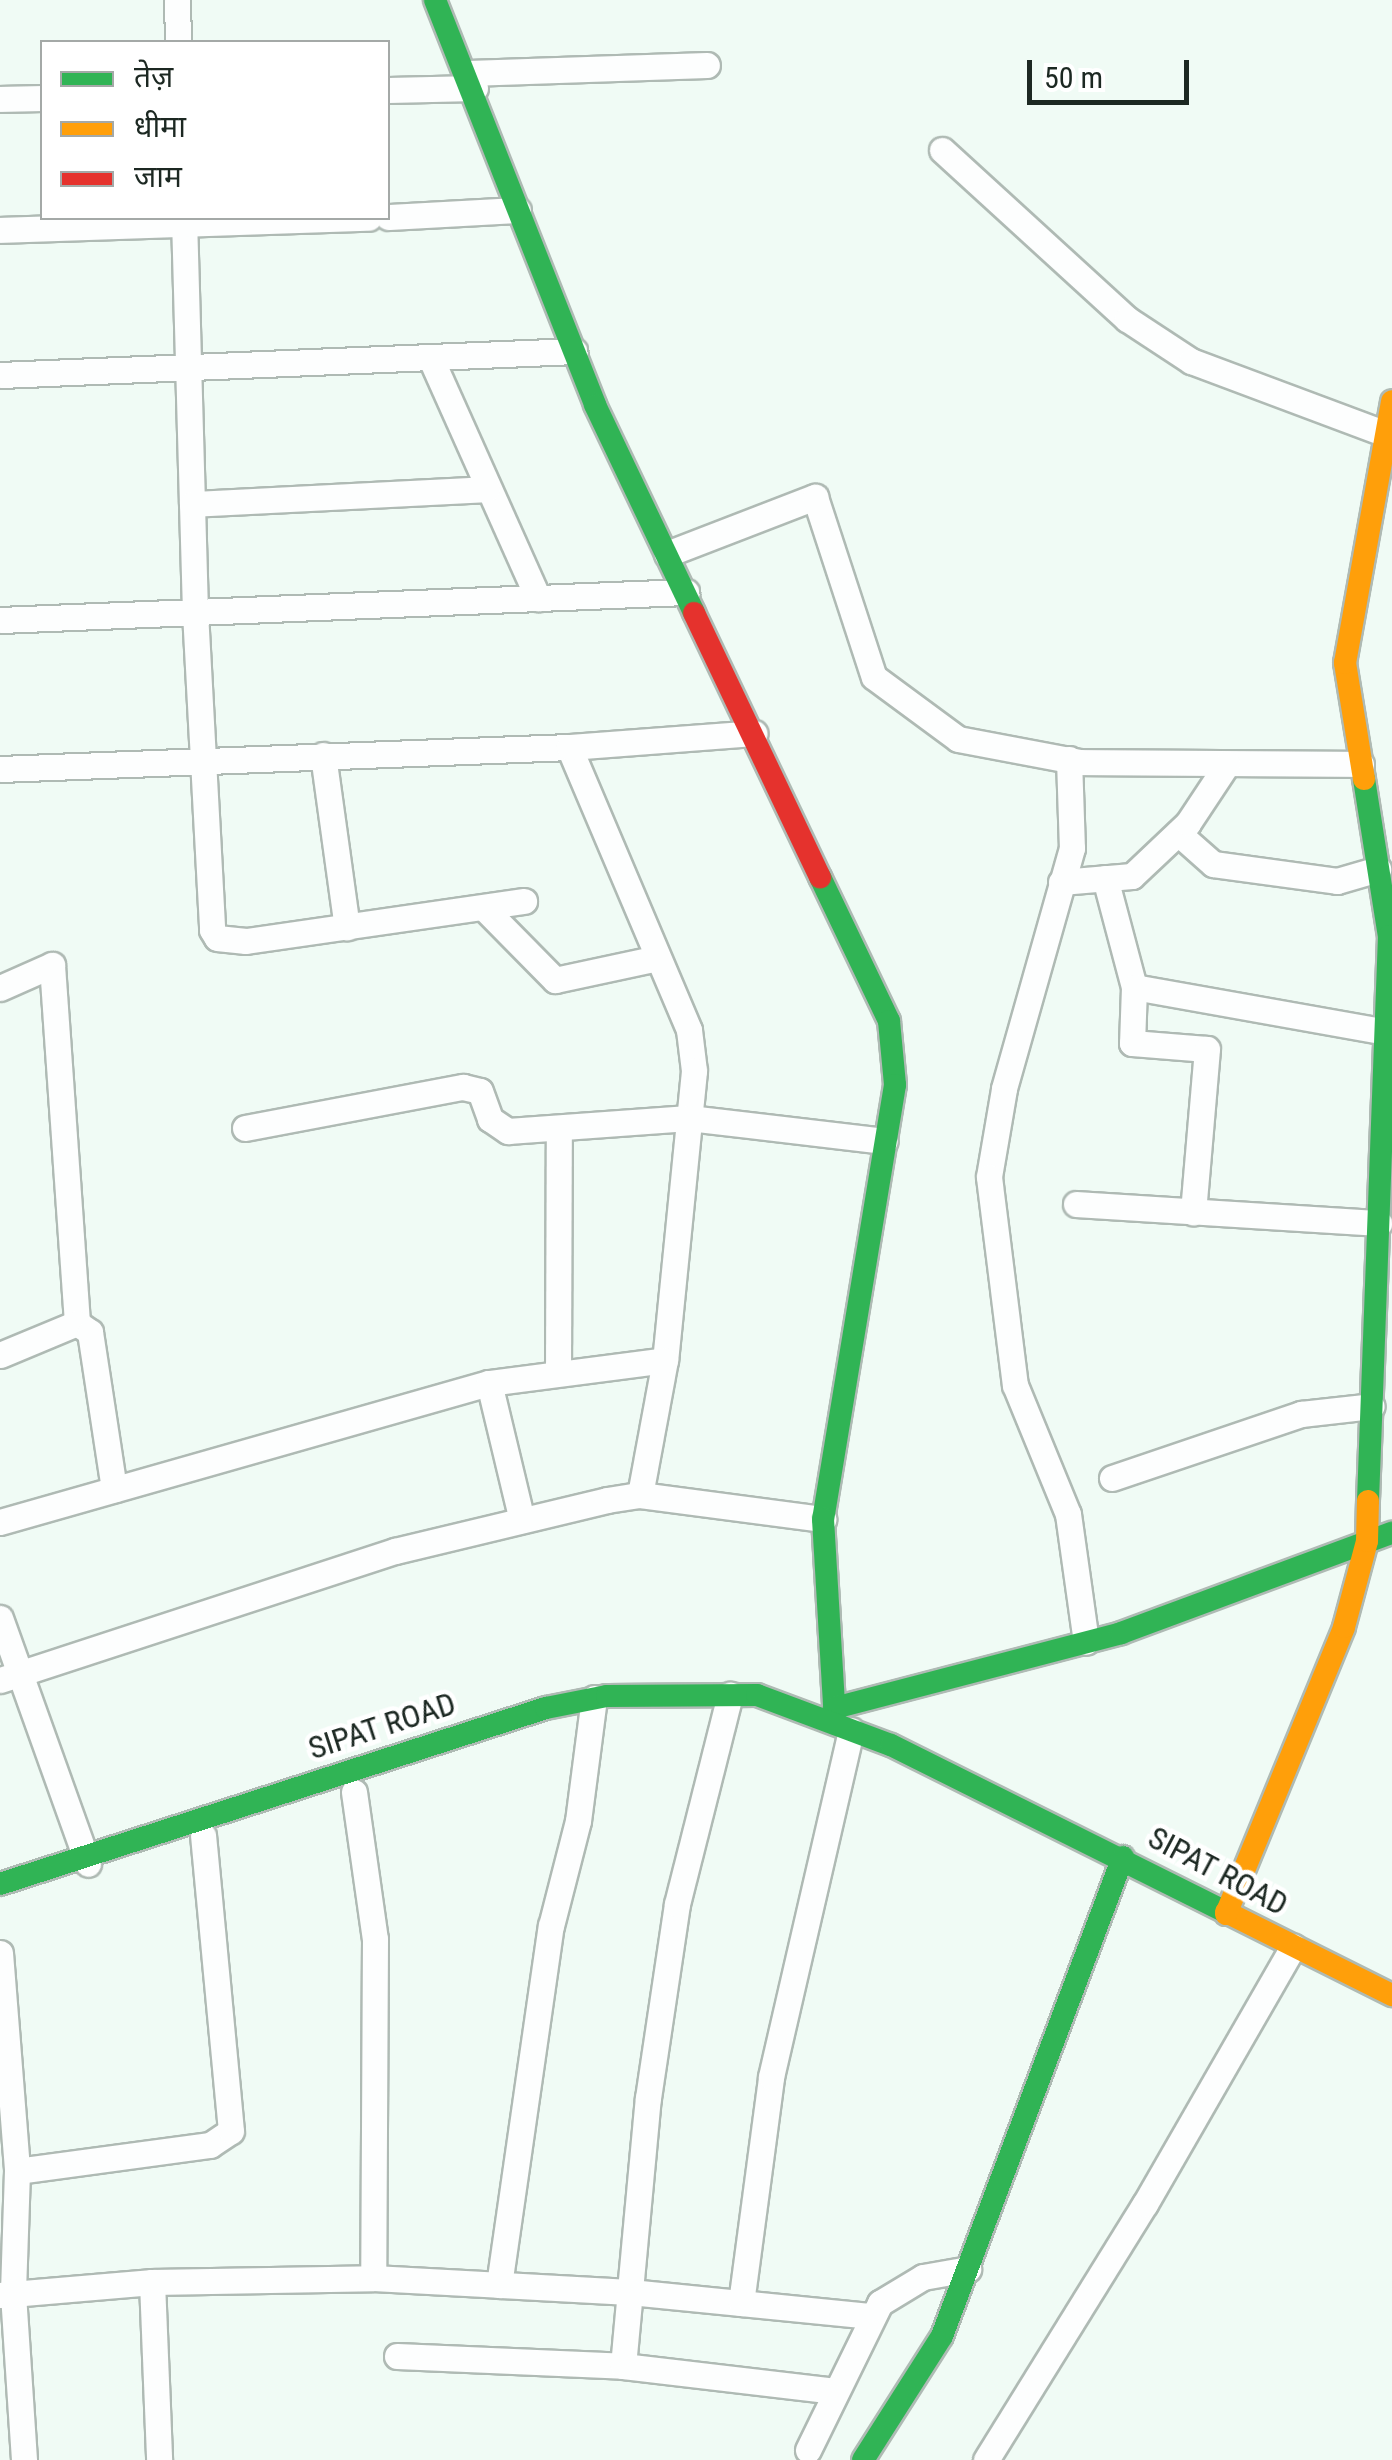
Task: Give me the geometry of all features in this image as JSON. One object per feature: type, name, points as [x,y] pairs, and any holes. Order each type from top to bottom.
[{"type":"main road","points":[[435,0],[471,80],[574,351],[888,1021],[894,1084],[823,1518],[840,1721],[1086,1642],[1392,1533]]},
{"type":"main road","points":[[1226,1914],[1344,1627],[1367,1541],[1372,1406],[1384,1266],[1378,1223],[1386,1191],[1389,936],[1345,663],[1392,401]]},
{"type":"main road","name":"SIPAT ROAD","points":[[0,1903],[88,1864],[593,1709],[729,1704],[792,1710],[840,1721],[1123,1858],[1226,1914],[1392,1995]]},
{"type":"main road","name":"SIPAT ROAD","points":[[0,1884],[204,1835],[354,1792],[593,1709]]},
{"type":"main road","points":[[863,2460],[942,2336],[1123,1858]]},
{"type":"street","points":[[177,0],[178,40]]},
{"type":"street","points":[[390,90],[471,80],[707,65]]},
{"type":"street","points":[[0,99],[40,98]]},
{"type":"street","points":[[942,150],[1127,319],[1192,362],[1386,434]]},
{"type":"street","points":[[390,216],[518,210]]},
{"type":"street","points":[[0,230],[276,220]]},
{"type":"street","points":[[184,222],[194,612],[210,920],[217,938],[347,927],[524,901]]},
{"type":"street","points":[[0,375],[432,361],[574,351]]},
{"type":"street","points":[[432,361],[538,598]]},
{"type":"street","points":[[192,504],[487,489]]},
{"type":"street","points":[[667,554],[815,498],[874,676],[958,739],[1068,759],[1362,764]]},
{"type":"street","points":[[0,620],[686,592]]},
{"type":"street","points":[[0,769],[569,747],[754,733]]},
{"type":"street","points":[[569,747],[689,1030],[694,1071],[665,1360],[640,1495]]},
{"type":"street","points":[[323,755],[347,927]]},
{"type":"street","points":[[1068,759],[1072,848],[1004,1089],[988,1176],[1015,1385],[1068,1514],[1086,1642]]},
{"type":"street","points":[[1061,882],[1132,876],[1178,832],[1227,764]]},
{"type":"street","points":[[1178,832],[1213,864],[1337,881],[1378,869]]},
{"type":"street","points":[[1105,878],[1134,988],[1132,1043],[1207,1049],[1193,1212]]},
{"type":"street","points":[[485,909],[555,980],[658,958]]},
{"type":"street","points":[[0,988],[52,965],[76,1323]]},
{"type":"street","points":[[1134,988],[1386,1032]]},
{"type":"street","points":[[245,1128],[463,1086],[480,1092],[498,1128],[559,1128],[689,1118],[885,1141]]},
{"type":"street","points":[[558,1373],[559,1128]]},
{"type":"street","points":[[1076,1204],[1378,1223]]},
{"type":"street","points":[[0,1355],[76,1323]]},
{"type":"street","points":[[76,1323],[90,1332],[114,1489]]},
{"type":"street","points":[[0,1522],[489,1383],[665,1360]]},
{"type":"street","points":[[489,1383],[522,1520]]},
{"type":"street","points":[[1112,1478],[1301,1414],[1372,1406]]},
{"type":"street","points":[[10,1677],[395,1551],[640,1495],[823,1518]]},
{"type":"street","points":[[0,1618],[10,1677],[88,1864]]},
{"type":"street","points":[[623,2366],[676,1904],[729,1704]]},
{"type":"street","points":[[500,2285],[552,1926],[593,1709]]},
{"type":"street","points":[[740,2303],[772,2077],[840,1721]]},
{"type":"street","points":[[354,1792],[375,1939],[372,2278]]},
{"type":"street","points":[[17,2171],[210,2146],[231,2130],[204,1835]]},
{"type":"street","points":[[986,2460],[1145,2204],[1293,1947]]},
{"type":"street","points":[[0,1953],[17,2171],[6,2294],[11,2431],[24,2460]]},
{"type":"street","points":[[808,2450],[872,2316],[899,2287],[968,2268]]},
{"type":"street","points":[[6,2294],[152,2282],[372,2278],[630,2292],[872,2316]]},
{"type":"street","points":[[152,2282],[159,2460]]},
{"type":"street","points":[[397,2356],[623,2366],[836,2391]]},
{"type":"traffic: fast","points":[[435,0],[595,405],[694,613]]},
{"type":"traffic: fast","points":[[1364,779],[1389,936],[1368,1501]]},
{"type":"traffic: fast","points":[[820,877],[889,1021],[895,1085],[823,1519],[835,1724]]},
{"type":"traffic: fast","points":[[834,1708],[1121,1633],[1392,1533]]},
{"type":"traffic: fast","points":[[0,1884],[546,1708],[607,1696],[757,1695],[891,1745],[1226,1912]]},
{"type":"traffic: fast","points":[[863,2460],[942,2336],[1123,1857]]},
{"type":"traffic: slow","points":[[1364,779],[1345,663],[1392,401]]},
{"type":"traffic: slow","points":[[1226,1914],[1344,1627],[1367,1541],[1368,1501]]},
{"type":"traffic: slow","points":[[1226,1912],[1392,1995]]},
{"type":"traffic: jam","points":[[694,613],[820,877]]}]
